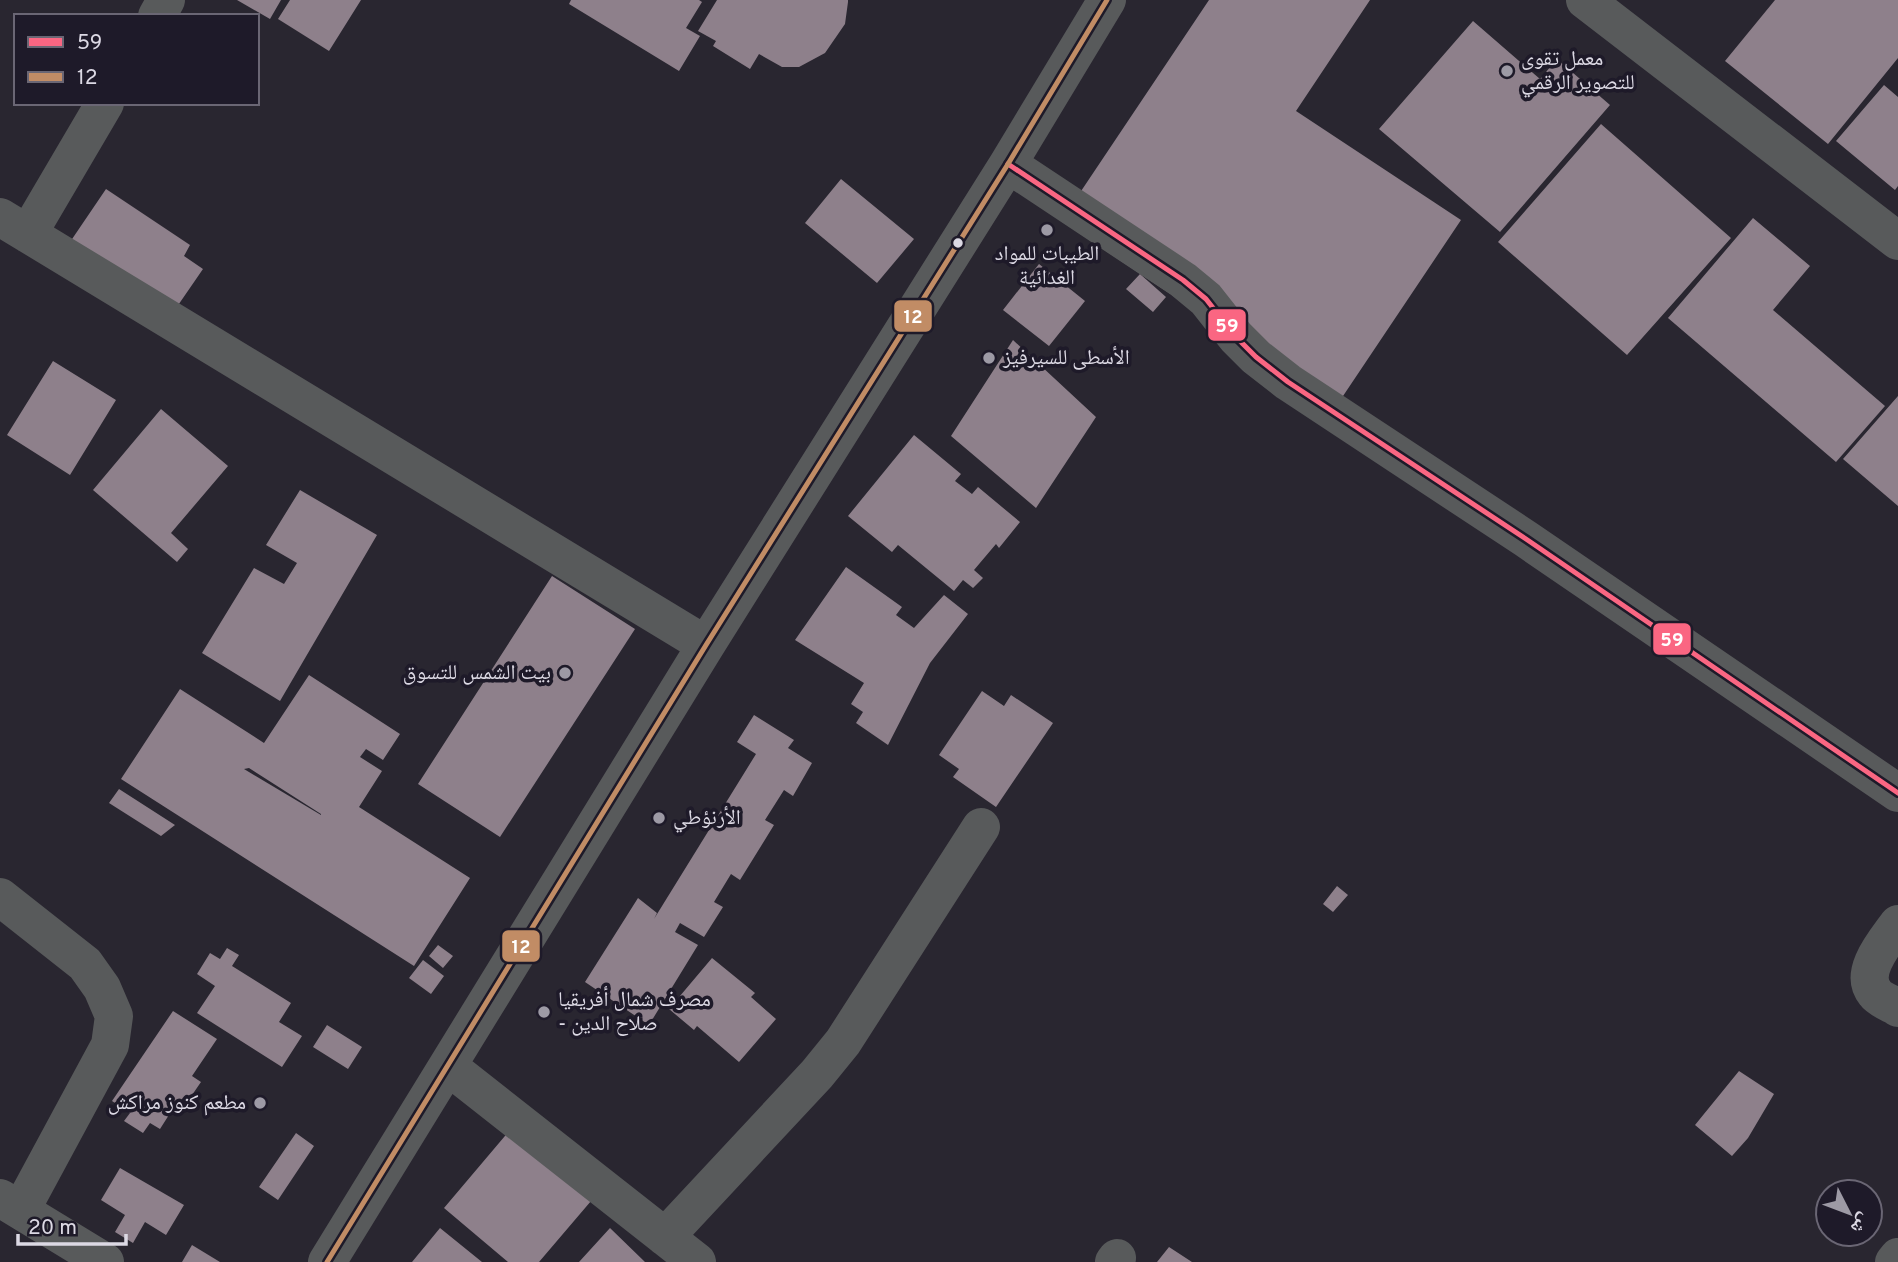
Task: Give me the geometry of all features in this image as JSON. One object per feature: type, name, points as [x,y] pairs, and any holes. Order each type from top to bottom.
[{"type":"street","points":[[327,1262],[1107,0]]},
{"type":"street","points":[[1585,0],[1898,241]]},
{"type":"street","points":[[104,105],[14,225],[706,645]]},
{"type":"street","points":[[1008,164],[1183,280],[1206,299],[1256,357],[1288,382],[1526,539],[1898,793]]},
{"type":"street","points":[[665,1237],[817,1074],[843,1042],[981,827]]},
{"type":"street","points":[[0,897],[85,964],[102,988],[114,1016],[110,1045],[11,1204],[104,1262]]},
{"type":"street","points":[[1898,924],[1870,969],[1869,984],[1877,996],[1898,1008]]},
{"type":"street","points":[[449,1066],[697,1262]]},
{"type":"street","points":[[1894,1262],[1898,1257]]},
{"type":"building","points":[[237,0],[281,0],[270,19]]},
{"type":"building","points":[[290,0],[361,0],[329,51],[278,19]]},
{"type":"building","points":[[571,0],[699,0],[702,2],[686,28],[700,36],[679,71],[569,4]]},
{"type":"building","points":[[717,0],[848,2],[845,24],[825,53],[799,67],[782,67],[759,54],[750,69],[713,46],[716,41],[698,31]]},
{"type":"building","points":[[1209,0],[1370,0],[1296,111],[1461,220],[1337,405],[1061,221]]},
{"type":"building","points":[[1775,0],[1898,0],[1898,58],[1828,144],[1725,61]]},
{"type":"building","points":[[1473,21],[1540,79],[1557,59],[1610,105],[1500,232],[1379,129]]},
{"type":"building","points":[[1884,85],[1898,97],[1898,186],[1895,190],[1836,141]]},
{"type":"building","points":[[1601,124],[1731,238],[1627,355],[1498,242]]},
{"type":"building","points":[[841,179],[914,239],[877,283],[805,223]]},
{"type":"building","points":[[106,189],[190,245],[184,256],[203,269],[172,314],[68,245]]},
{"type":"building","points":[[1753,218],[1810,266],[1773,310],[1885,406],[1836,462],[1668,318]]},
{"type":"building","points":[[1039,264],[1085,301],[1049,346],[1003,310]]},
{"type":"building","points":[[1140,274],[1166,297],[1153,312],[1126,289]]},
{"type":"building","points":[[1013,340],[1096,417],[1036,508],[951,436]]},
{"type":"building","points":[[53,361],[116,400],[70,475],[7,435]]},
{"type":"building","points":[[1898,396],[1898,506],[1843,459]]},
{"type":"building","points":[[161,409],[228,466],[171,533],[188,549],[177,562],[93,490]]},
{"type":"building","points":[[914,435],[961,474],[955,481],[972,494],[978,487],[1020,522],[999,548],[996,544],[974,570],[983,578],[973,588],[963,580],[954,591],[898,545],[892,552],[848,516]]},
{"type":"building","points":[[300,490],[377,535],[280,701],[202,653],[254,568],[284,584],[297,563],[266,545]]},
{"type":"building","points":[[846,567],[902,607],[896,615],[914,628],[944,595],[968,614],[930,663],[888,745],[856,723],[863,712],[851,704],[864,683],[795,640]]},
{"type":"building","points":[[552,576],[635,629],[500,837],[418,784]]},
{"type":"building","points":[[309,675],[400,734],[383,760],[366,749],[360,757],[382,771],[359,807],[470,878],[414,966],[121,779],[180,689],[264,743]],"holes":[[[249,768],[321,815],[244,769]]]},
{"type":"building","points":[[982,691],[1004,706],[1011,695],[1053,723],[996,807],[953,777],[959,769],[939,755]]},
{"type":"building","points":[[754,715],[794,740],[788,748],[812,763],[793,796],[784,790],[765,820],[774,825],[740,880],[731,874],[714,902],[723,907],[704,937],[680,923],[675,932],[698,945],[649,1025],[585,982],[638,898],[657,913],[654,919],[756,754],[737,742]]},
{"type":"building","points":[[119,789],[175,825],[161,836],[109,803]]},
{"type":"building","points":[[1337,886],[1348,895],[1333,912],[1323,904]]},
{"type":"building","points":[[438,945],[453,956],[443,968],[429,956]]},
{"type":"building","points":[[227,948],[239,955],[232,966],[291,1003],[279,1022],[302,1036],[282,1067],[197,1013],[215,986],[197,974],[210,953],[220,959]]},
{"type":"building","points":[[712,958],[755,993],[751,997],[776,1019],[739,1062],[697,1026],[694,1030],[669,1009]]},
{"type":"building","points":[[423,960],[444,976],[431,994],[409,978]]},
{"type":"building","points":[[173,1011],[217,1039],[192,1076],[201,1082],[181,1111],[174,1107],[160,1129],[150,1123],[143,1133],[124,1121],[130,1113],[112,1101]]},
{"type":"building","points":[[327,1025],[362,1047],[348,1069],[313,1047]]},
{"type":"building","points":[[1739,1071],[1774,1094],[1748,1138],[1732,1156],[1695,1125]]},
{"type":"building","points":[[515,1124],[597,1194],[539,1262],[508,1262],[444,1208]]},
{"type":"building","points":[[296,1133],[314,1146],[278,1200],[259,1187]]},
{"type":"building","points":[[120,1168],[184,1205],[166,1235],[145,1222],[133,1243],[115,1232],[125,1215],[101,1200]]},
{"type":"building","points":[[440,1228],[482,1262],[412,1262]]},
{"type":"building","points":[[610,1228],[645,1262],[579,1262]]},
{"type":"building","points":[[192,1245],[220,1262],[182,1262]]},
{"type":"building","points":[[1169,1247],[1192,1262],[1157,1262]]},
{"type":"transit line","name":"12","points":[[327,1262],[1107,0]]},
{"type":"transit line","name":"59","points":[[1008,164],[1183,280],[1206,299],[1256,357],[1288,382],[1526,539],[1898,793]]},
{"type":"place","name":"معمل تقوى للتصوير الرقمي","points":[[1507,71]]},
{"type":"place","name":"الطيبات للمواد الغدائية","points":[[1047,230]]},
{"type":"place","name":"الأسطى للسيرفيز","points":[[989,358]]},
{"type":"place","name":"بيت الشمس للتسوق","points":[[565,673]]},
{"type":"place","name":"الأرنؤطي","points":[[659,818]]},
{"type":"place","name":"مصرف شمال أفريقيا - صلاح الدين","points":[[544,1012]]},
{"type":"place","name":"مطعم كنوز مراكش","points":[[260,1103]]}]
